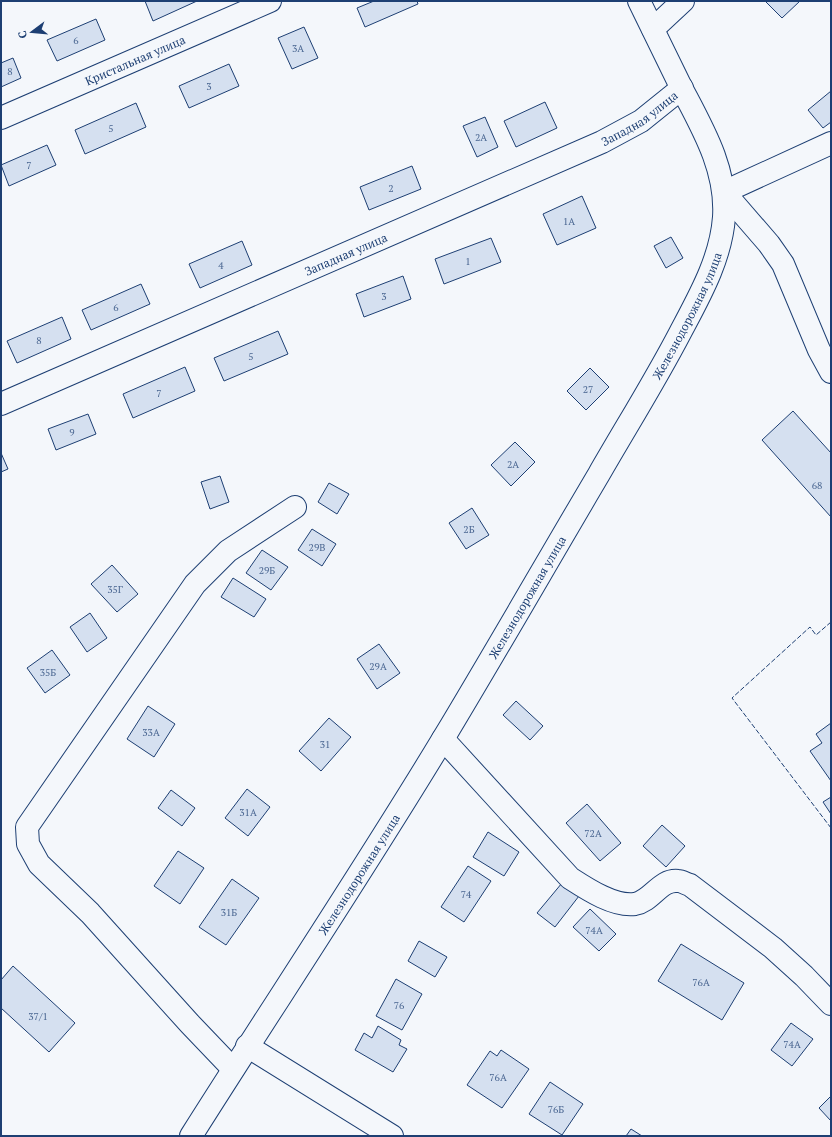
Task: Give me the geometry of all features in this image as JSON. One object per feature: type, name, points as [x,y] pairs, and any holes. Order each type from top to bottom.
[{"type":"street","name":"Кристальная улица","points":[[1,118],[270,1]]},
{"type":"street","name":"Железнодорожная улица","points":[[191,1136],[247,1046],[346,895],[443,739],[668,356],[712,270],[719,247],[724,219],[724,192],[720,172],[713,152],[639,1]]},
{"type":"street","points":[[653,29],[683,1]]},
{"type":"street","name":"Западная улица","points":[[1,404],[602,142],[641,121],[682,88]]},
{"type":"street","points":[[831,143],[724,192],[769,244],[783,264],[819,350],[831,372]]},
{"type":"street","points":[[233,1069],[190,1024],[90,913],[39,864],[28,844],[27,827],[195,584],[228,551],[295,507]]},
{"type":"street","points":[[443,739],[570,878],[586,889],[621,903],[636,904],[646,899],[666,883],[678,881],[690,885],[773,948],[804,976],[831,1004]]},
{"type":"street","points":[[247,1046],[392,1136]]},
{"type":"building","points":[[145,1],[197,1],[153,21]]},
{"type":"building","points":[[374,1],[417,1],[418,4],[365,27],[357,8]]},
{"type":"building","points":[[765,1],[800,1],[782,18]]},
{"type":"building","points":[[96,19],[105,40],[57,61],[47,40]]},
{"type":"building","points":[[304,27],[318,58],[292,69],[278,38]]},
{"type":"building","points":[[13,58],[21,78],[1,87],[1,63]]},
{"type":"building","points":[[229,64],[239,86],[189,108],[179,86]]},
{"type":"building","points":[[831,91],[831,122],[823,128],[808,110]]},
{"type":"building","points":[[545,102],[557,128],[516,147],[504,121]]},
{"type":"building","points":[[136,103],[146,127],[85,154],[75,130]]},
{"type":"building","points":[[485,117],[498,147],[477,157],[463,126]]},
{"type":"building","points":[[47,145],[56,165],[9,186],[1,165]]},
{"type":"building","points":[[412,166],[421,189],[369,210],[360,187]]},
{"type":"building","points":[[582,196],[596,228],[557,245],[543,214]]},
{"type":"building","points":[[671,237],[683,258],[666,268],[654,246]]},
{"type":"building","points":[[491,238],[501,262],[444,284],[435,259]]},
{"type":"building","points":[[242,241],[252,265],[200,288],[189,264]]},
{"type":"building","points":[[403,276],[411,299],[364,317],[356,294]]},
{"type":"building","points":[[141,284],[150,304],[91,330],[82,310]]},
{"type":"building","points":[[62,317],[71,339],[17,363],[7,341]]},
{"type":"building","points":[[278,331],[288,354],[224,381],[214,358]]},
{"type":"building","points":[[185,367],[195,391],[133,418],[123,394]]},
{"type":"building","points":[[590,368],[609,387],[586,410],[567,391]]},
{"type":"building","points":[[793,411],[831,453],[831,517],[762,440]]},
{"type":"building","points":[[88,414],[96,434],[56,450],[48,429]]},
{"type":"building","points":[[515,442],[535,462],[511,486],[491,465]]},
{"type":"building","points":[[1,453],[8,469],[1,472]]},
{"type":"building","points":[[220,476],[229,502],[210,509],[201,482]]},
{"type":"building","points":[[329,483],[349,494],[337,514],[318,502]]},
{"type":"building","points":[[472,508],[489,535],[466,549],[449,523]]},
{"type":"building","points":[[312,529],[336,544],[322,566],[298,550]]},
{"type":"building","points":[[262,550],[288,567],[271,590],[246,573]]},
{"type":"building","points":[[112,565],[138,594],[117,612],[91,584]]},
{"type":"building","points":[[233,578],[266,599],[254,617],[221,597]]},
{"type":"building","points":[[90,613],[107,638],[87,652],[70,627]]},
{"type":"building","points":[[379,644],[400,673],[377,689],[357,659]]},
{"type":"building","points":[[52,650],[70,675],[45,693],[27,668]]},
{"type":"building","points":[[516,701],[543,726],[530,740],[503,715]]},
{"type":"building","points":[[148,706],[175,724],[154,757],[127,739]]},
{"type":"building","points":[[329,718],[351,737],[321,771],[299,751]]},
{"type":"building","points":[[831,723],[831,781],[810,751],[822,743],[816,734]]},
{"type":"building","points":[[247,789],[270,807],[248,836],[225,818]]},
{"type":"building","points":[[171,790],[195,808],[182,826],[158,808]]},
{"type":"building","points":[[831,797],[831,814],[823,802]]},
{"type":"building","points":[[587,804],[621,843],[600,861],[566,823]]},
{"type":"building","points":[[662,825],[685,846],[666,867],[643,846]]},
{"type":"building","points":[[488,832],[519,852],[504,876],[473,857]]},
{"type":"building","points":[[178,851],[204,868],[180,904],[154,886]]},
{"type":"building","points":[[468,866],[491,881],[464,922],[441,907]]},
{"type":"building","points":[[232,879],[259,898],[226,945],[199,927]]},
{"type":"building","points":[[562,883],[579,896],[555,927],[537,913]]},
{"type":"building","points":[[590,909],[616,934],[599,951],[573,927]]},
{"type":"building","points":[[419,941],[447,957],[435,977],[408,961]]},
{"type":"building","points":[[681,944],[744,983],[722,1020],[658,981]]},
{"type":"building","points":[[13,966],[75,1023],[49,1052],[1,1008],[1,980]]},
{"type":"building","points":[[396,979],[422,994],[402,1030],[376,1016]]},
{"type":"building","points":[[791,1023],[813,1039],[792,1066],[771,1050]]},
{"type":"building","points":[[378,1026],[401,1040],[399,1045],[407,1049],[393,1072],[355,1050],[364,1033],[372,1038]]},
{"type":"building","points":[[501,1050],[529,1069],[502,1108],[467,1085],[490,1051],[497,1056]]},
{"type":"building","points":[[550,1082],[583,1104],[562,1135],[529,1114]]},
{"type":"building","points":[[831,1096],[831,1121],[819,1108]]},
{"type":"building","points":[[631,1129],[642,1136],[626,1136]]},
{"type":"fence","points":[[831,622],[816,635],[810,627],[732,698],[831,828]]}]
